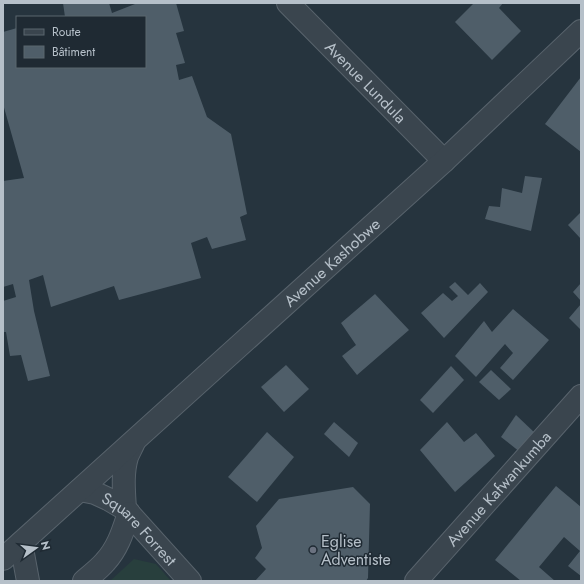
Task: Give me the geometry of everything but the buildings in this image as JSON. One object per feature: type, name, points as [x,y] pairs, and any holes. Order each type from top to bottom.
[{"type":"street","name":"Avenue Lundula","points":[[288,3],[444,161]]},
{"type":"street","name":"Avenue Kashobwe","points":[[3,559],[444,161],[581,31]]},
{"type":"street","name":"Avenue Kafwankumba","points":[[416,581],[581,396]]},
{"type":"street","points":[[84,581],[105,563],[122,535],[127,511],[124,491],[124,471],[127,457],[135,440]]},
{"type":"street","name":"Square Forrest","points":[[80,490],[94,493],[108,499],[127,511],[190,581]]},
{"type":"street","points":[[21,543],[28,581]]},
{"type":"green space","points":[[134,559],[156,564],[171,581],[110,581]]},
{"type":"place","name":"Eglise Adventiste","points":[[313,550]]}]
